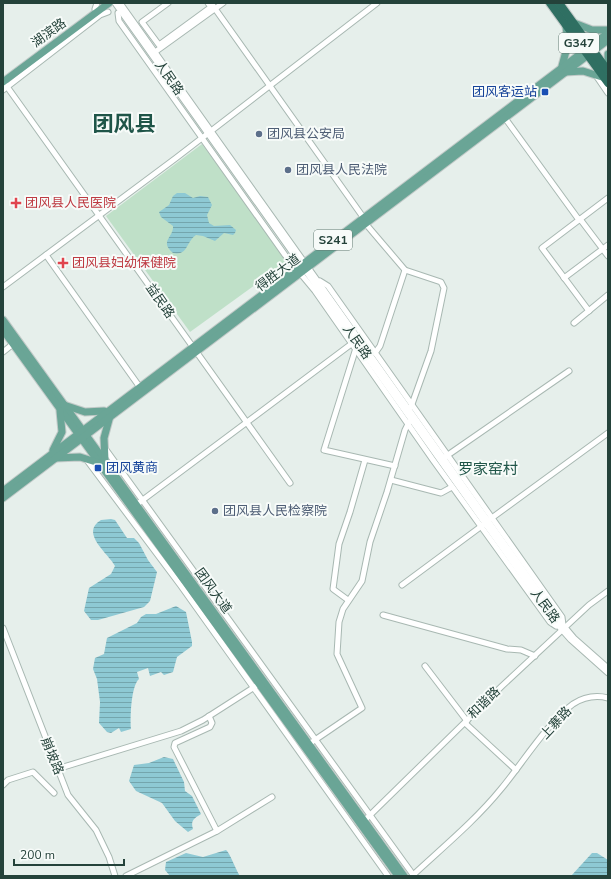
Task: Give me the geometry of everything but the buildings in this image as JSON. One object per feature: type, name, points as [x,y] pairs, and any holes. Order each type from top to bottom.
[{"type":"highway","name":"G347","points":[[550,3],[569,23],[607,75]]},
{"type":"highway","name":"G347","points":[[559,3],[569,23]]},
{"type":"main road","name":"湖滨路","points":[[4,83],[103,3]]},
{"type":"main road","name":"湖滨路","points":[[96,8],[109,3]]},
{"type":"main road","points":[[608,31],[592,30],[569,23],[568,44],[563,70],[579,70],[594,74],[607,75],[608,54]]},
{"type":"main road","name":"S241","points":[[589,50],[608,31]]},
{"type":"main road","name":"S241","points":[[589,50],[608,40]]},
{"type":"main road","name":"得胜大道","points":[[3,491],[52,456],[589,50]]},
{"type":"main road","name":"得胜大道","points":[[364,220],[504,118],[563,70]]},
{"type":"main road","name":"团风大道","points":[[3,320],[61,406],[256,685],[398,876]]},
{"type":"main road","name":"团风大道","points":[[3,330],[61,406]]},
{"type":"main road","name":"得胜大道","points":[[109,412],[140,386],[194,349]]},
{"type":"main road","points":[[61,406],[89,413],[109,412],[102,463],[85,458],[52,456],[62,432],[61,406]]},
{"type":"main road","name":"得胜大道","points":[[3,498],[52,456]]},
{"type":"main road","name":"团风大道","points":[[102,463],[136,505],[404,876]]},
{"type":"street","name":"人民路","points":[[115,3],[209,132]]},
{"type":"street","name":"人民路","points":[[120,3],[302,267],[316,277],[410,411],[445,457]]},
{"type":"street","points":[[168,3],[142,22],[159,45],[211,7],[210,3]]},
{"type":"street","points":[[210,3],[270,85],[364,220],[405,270],[441,282],[444,289],[431,351],[410,411]]},
{"type":"street","points":[[155,52],[223,3]]},
{"type":"street","points":[[3,287],[202,138],[377,3]]},
{"type":"street","points":[[96,8],[124,15]]},
{"type":"street","points":[[4,83],[100,15],[108,12]]},
{"type":"street","points":[[118,13],[119,21],[202,138],[302,267],[410,422],[452,487],[486,522]]},
{"type":"street","points":[[594,74],[608,93]]},
{"type":"street","name":"益民路","points":[[4,83],[290,483]]},
{"type":"street","points":[[504,118],[608,256]]},
{"type":"street","points":[[589,311],[542,248],[608,198]]},
{"type":"street","points":[[564,278],[608,245]]},
{"type":"street","points":[[46,255],[140,386]]},
{"type":"street","points":[[375,353],[380,346],[405,270]]},
{"type":"street","points":[[316,277],[328,286],[412,406],[550,622],[563,628]]},
{"type":"street","points":[[574,324],[608,295]]},
{"type":"street","points":[[3,352],[13,344]]},
{"type":"street","points":[[136,505],[246,422],[356,344]]},
{"type":"street","points":[[356,344],[324,450],[395,466]]},
{"type":"street","points":[[445,457],[569,371]]},
{"type":"street","points":[[310,744],[362,708],[337,654],[339,622],[343,609],[362,580],[370,542],[410,422]]},
{"type":"street","name":"人民路","points":[[410,422],[486,522],[563,628],[608,673]]},
{"type":"street","points":[[402,585],[608,432]]},
{"type":"street","points":[[104,446],[371,814],[413,876]]},
{"type":"street","points":[[85,458],[256,685],[388,876]]},
{"type":"street","points":[[348,600],[333,589],[338,549],[365,460]]},
{"type":"street","points":[[391,480],[441,493],[452,487]]},
{"type":"street","name":"和谐路","points":[[365,820],[563,628],[608,590]]},
{"type":"street","points":[[383,615],[507,649],[521,650],[535,656]]},
{"type":"street","name":"崩坡路","points":[[3,628],[57,769],[70,798],[96,830],[109,857],[115,876]]},
{"type":"street","name":"人民路","points":[[563,628],[608,668]]},
{"type":"street","points":[[425,666],[466,722],[516,770]]},
{"type":"street","points":[[57,769],[181,731],[209,716],[256,685]]},
{"type":"street","name":"上寨路","points":[[413,876],[487,805],[552,724],[572,705],[592,697],[608,698]]},
{"type":"street","points":[[209,716],[212,723],[210,727],[175,743],[174,747],[217,831]]},
{"type":"street","points":[[3,785],[8,780],[31,772],[35,773],[54,793]]},
{"type":"street","points":[[126,876],[217,831],[272,797]]},
{"type":"green space","points":[[202,144],[288,261],[190,332],[106,216]]},
{"type":"water","points":[[177,193],[185,193],[193,198],[200,196],[208,197],[212,205],[207,215],[209,223],[214,226],[230,225],[236,230],[235,233],[233,235],[224,233],[215,241],[196,235],[182,252],[173,253],[169,249],[167,242],[173,230],[173,226],[161,217],[159,212],[169,205],[173,196]]},
{"type":"water","points":[[101,520],[115,520],[127,538],[134,538],[139,543],[148,560],[157,572],[150,601],[144,607],[98,620],[91,620],[84,611],[89,588],[111,574],[115,566],[94,537],[93,531],[95,525]]},
{"type":"water","points":[[176,606],[186,612],[192,646],[177,657],[173,672],[164,675],[161,672],[150,676],[148,668],[137,672],[139,679],[134,688],[131,710],[131,729],[121,732],[119,728],[111,733],[107,732],[99,723],[100,702],[97,679],[93,669],[95,658],[104,654],[107,638],[137,623],[141,617],[146,614],[156,614]]},
{"type":"water","points":[[164,757],[173,759],[184,782],[185,791],[192,796],[201,814],[192,823],[193,829],[188,832],[175,821],[162,803],[136,791],[129,781],[134,765],[149,763]]},
{"type":"water","points":[[226,850],[240,876],[170,876],[165,870],[166,862],[186,853],[203,857]]},
{"type":"water","points":[[592,853],[597,853],[608,860],[608,876],[571,876]]},
{"type":"place","name":"团风客运站","points":[[545,92]]},
{"type":"place","name":"团风县公安局","points":[[259,134]]},
{"type":"place","name":"团风县人民法院","points":[[288,170]]},
{"type":"place","name":"团风县人民医院","points":[[16,203]]},
{"type":"place","name":"团风县妇幼保健院","points":[[63,263]]},
{"type":"place","name":"团风黄商","points":[[98,468]]},
{"type":"place","name":"团风县人民检察院","points":[[215,511]]},
{"type":"district","name":"团风县","points":[[124,124]]},
{"type":"district","name":"罗家窑村","points":[[488,469]]}]
